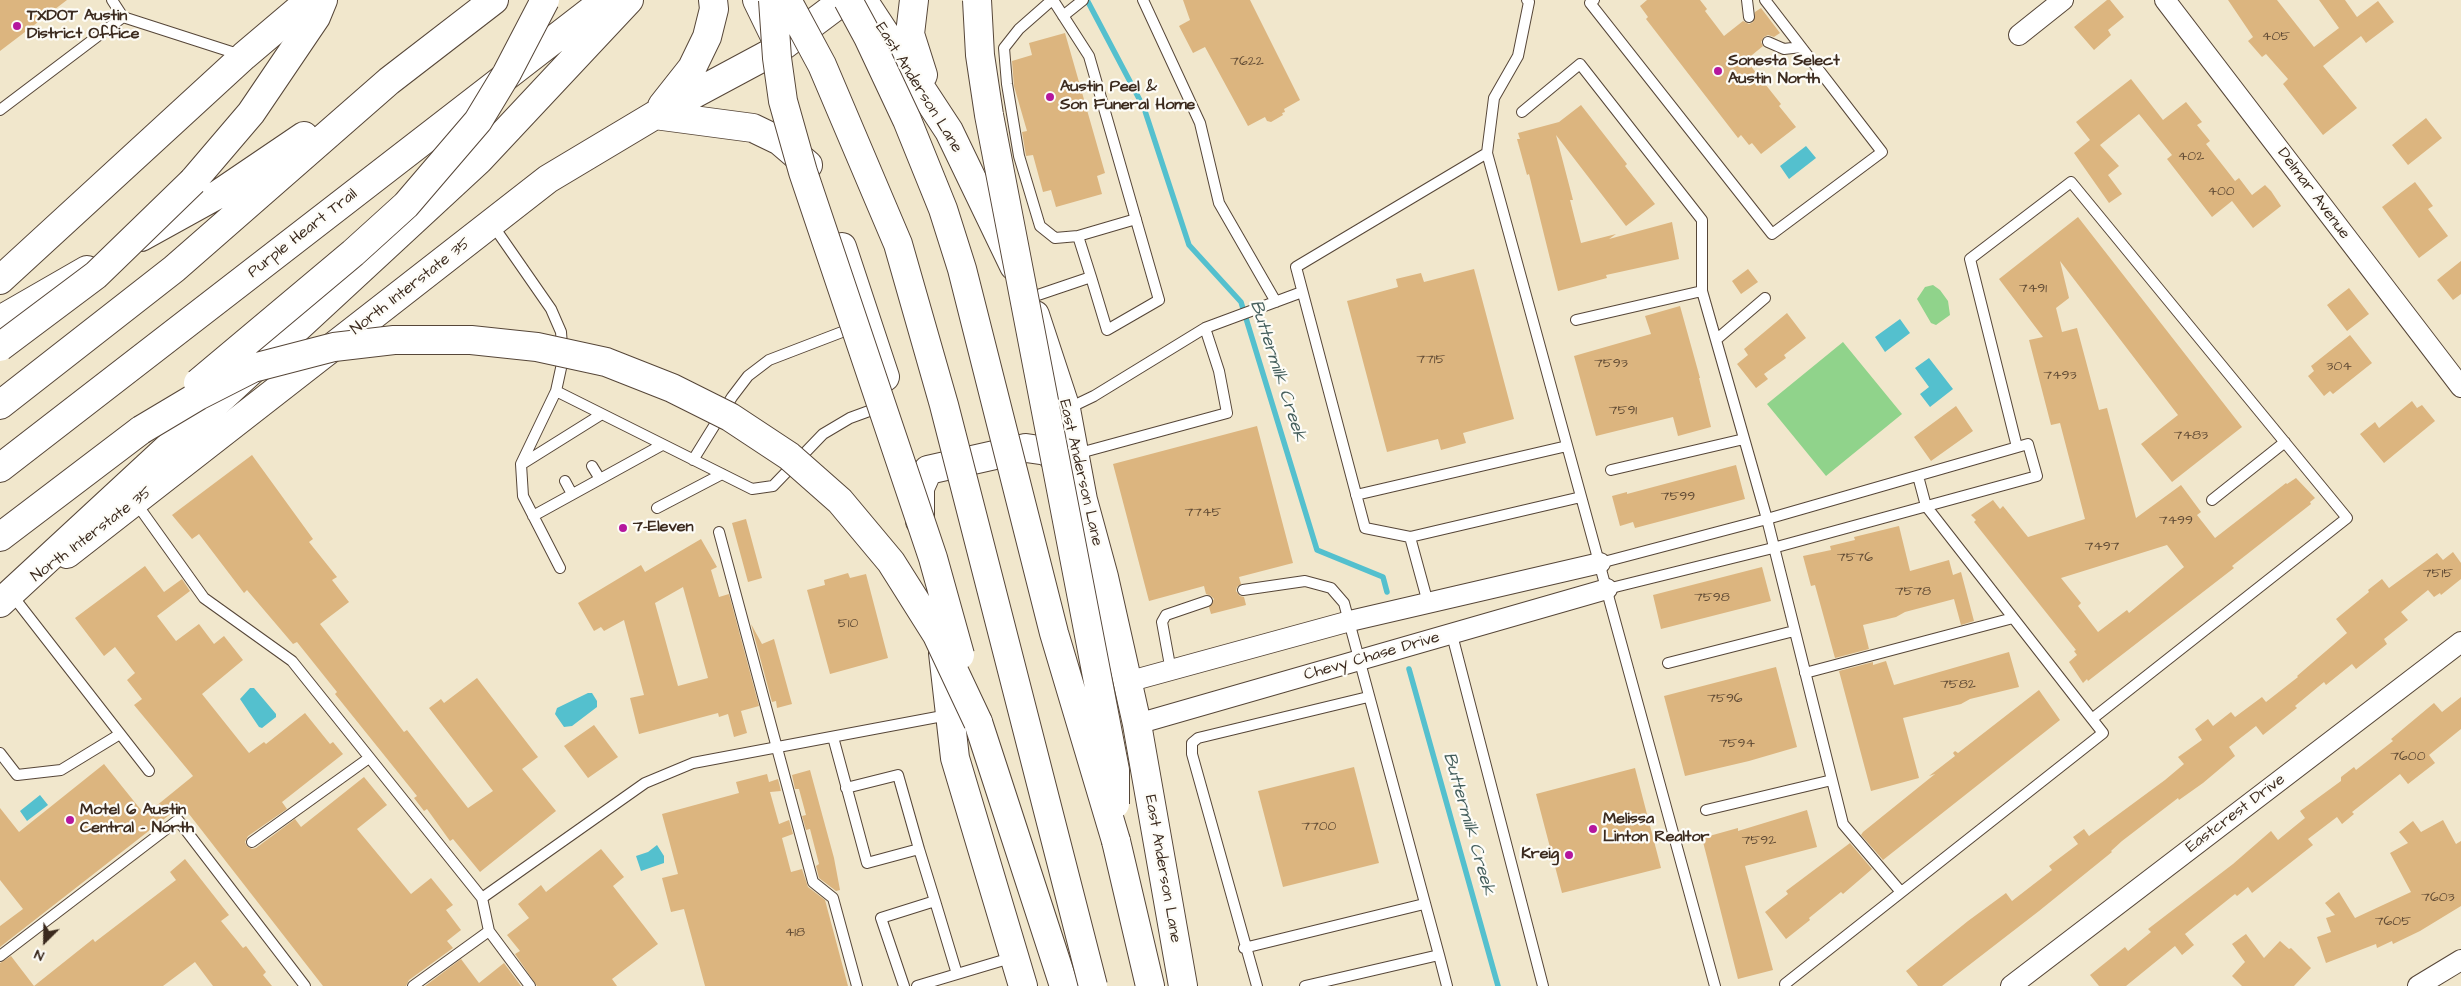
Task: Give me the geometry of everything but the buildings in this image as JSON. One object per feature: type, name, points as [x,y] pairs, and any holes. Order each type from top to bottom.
[{"type":"main road","points":[[0,280],[244,56],[310,0]]},
{"type":"main road","points":[[0,347],[96,275],[192,182],[251,113],[316,17],[323,0]]},
{"type":"main road","points":[[0,405],[174,269],[389,81],[494,0]]},
{"type":"main road","points":[[0,537],[141,430],[353,253],[406,205],[478,121],[512,64],[545,0]]},
{"type":"main road","name":"Purple Heart Trail","points":[[0,468],[605,0]]},
{"type":"main road","points":[[4,601],[479,160],[629,0]]},
{"type":"main road","points":[[655,115],[692,68],[707,37],[714,9],[713,0]]},
{"type":"main road","points":[[757,0],[780,48],[817,175],[869,322],[908,454],[919,527],[936,590],[955,758],[1023,986]]},
{"type":"main road","points":[[773,0],[776,58],[783,101],[803,172],[933,558],[978,722],[1064,986]]},
{"type":"main road","points":[[786,0],[822,65],[898,244],[944,405],[1092,986]]},
{"type":"main road","name":"North Interstate 35","points":[[4,601],[136,503],[548,179],[655,115],[780,48],[844,0]]},
{"type":"main road","points":[[848,0],[868,37],[907,120],[946,218],[964,279],[1054,634],[1116,840],[1150,986]]},
{"type":"main road","name":"East Anderson Lane","points":[[863,0],[949,131],[1029,298],[1066,409],[1083,500],[1104,577],[1137,724],[1183,986]]},
{"type":"main road","points":[[914,0],[910,34],[923,75],[949,131]]},
{"type":"main road","points":[[977,0],[980,55],[990,115],[1115,770],[1116,840]]},
{"type":"main road","points":[[0,320],[137,239],[217,196],[389,81]]},
{"type":"main road","points":[[655,115],[753,128],[780,141],[795,152],[817,175]]},
{"type":"main road","points":[[141,430],[198,396],[253,368],[334,347],[394,340],[471,340],[537,347],[606,362],[672,388],[730,417],[789,456],[840,500],[891,562],[937,635],[978,722]]},
{"type":"main road","points":[[919,527],[920,488],[928,470],[1026,448],[1047,451],[1059,461],[1065,467],[1083,500]]},
{"type":"street","points":[[2019,35],[2063,0]]},
{"type":"street","name":"Delmar Avenue","points":[[2166,0],[2461,388]]},
{"type":"street","points":[[1127,682],[1350,621],[1600,563]]},
{"type":"street","name":"Chevy Chase Drive","points":[[1137,724],[1607,589]]},
{"type":"street","name":"Eastcrest Drive","points":[[2011,986],[2461,642]]},
{"type":"street","points":[[2418,986],[2461,960]]},
{"type":"lane","points":[[112,0],[123,17],[244,56]]},
{"type":"lane","points":[[1078,236],[1107,330],[1159,300],[1136,219],[1089,56],[1053,0],[1019,29],[1004,48],[1006,84],[1019,156],[1040,226],[1055,238],[1078,236],[1136,219]]},
{"type":"lane","points":[[1143,0],[1200,123],[1219,203],[1276,302]]},
{"type":"lane","points":[[1527,0],[1529,2],[1518,56],[1494,98],[1487,153],[1715,986]]},
{"type":"lane","points":[[1594,0],[1590,3],[1772,234],[1882,152],[1766,0]]},
{"type":"lane","points":[[1747,0],[1749,17]]},
{"type":"lane","points":[[1063,16],[1080,3]]},
{"type":"lane","points":[[0,110],[123,17]]},
{"type":"lane","points":[[1768,42],[1784,49],[1801,47]]},
{"type":"lane","points":[[1522,112],[1580,64],[1702,220],[1702,291],[1767,519],[1843,824],[1901,892]]},
{"type":"lane","points":[[1487,153],[1296,267],[1365,528],[1410,538],[1581,497]]},
{"type":"lane","points":[[2017,447],[1970,259],[2071,182],[2286,442],[2346,518],[2092,719]]},
{"type":"lane","points":[[492,224],[550,309],[561,332],[563,359],[556,391],[521,464],[523,496],[560,568]]},
{"type":"lane","points":[[1029,298],[1091,277]]},
{"type":"lane","points":[[1576,320],[1702,291]]},
{"type":"lane","points":[[1066,409],[1094,396],[1205,328],[1302,292]]},
{"type":"lane","points":[[1717,339],[1765,298]]},
{"type":"lane","points":[[692,460],[732,397],[748,376],[769,360],[869,322]]},
{"type":"lane","points":[[1075,454],[1227,413],[1219,371],[1205,328]]},
{"type":"lane","points":[[556,391],[752,489],[773,486],[823,434],[850,418],[893,402]]},
{"type":"lane","points":[[521,464],[548,452],[576,436],[602,414]]},
{"type":"lane","points":[[1611,470],[1744,439]]},
{"type":"lane","points":[[2212,500],[2286,442]]},
{"type":"lane","points":[[1600,563],[1767,519],[2028,444],[2037,476],[1774,548],[1607,589]]},
{"type":"lane","points":[[533,516],[662,445]]},
{"type":"lane","points":[[1356,495],[1567,446]]},
{"type":"lane","points":[[592,466],[600,479]]},
{"type":"lane","points":[[657,508],[722,474]]},
{"type":"lane","points":[[1785,984],[2103,733],[1926,506],[1918,476]]},
{"type":"lane","points":[[565,481],[572,494]]},
{"type":"lane","points":[[136,503],[204,598],[292,660],[482,898],[490,931],[530,986]]},
{"type":"lane","points":[[719,532],[813,882],[833,898],[858,986]]},
{"type":"lane","points":[[1410,538],[1428,604]]},
{"type":"lane","points":[[1243,590],[1305,581],[1331,588],[1344,603],[1447,986]]},
{"type":"lane","points":[[4,601],[120,734],[149,771]]},
{"type":"lane","points":[[1171,671],[1162,622],[1166,615],[1207,601]]},
{"type":"lane","points":[[1805,673],[2013,618]]},
{"type":"lane","points":[[1668,663],[1794,632]]},
{"type":"lane","points":[[1452,635],[1543,986]]},
{"type":"lane","points":[[1256,986],[1192,754],[1192,743],[1198,738],[1368,697]]},
{"type":"lane","points":[[482,898],[645,784],[693,763],[950,715]]},
{"type":"lane","points":[[0,753],[17,775],[61,770],[120,734]]},
{"type":"lane","points":[[833,737],[867,863],[919,850]]},
{"type":"lane","points":[[252,842],[369,758]]},
{"type":"lane","points":[[846,788],[898,775],[935,901],[954,979]]},
{"type":"lane","points":[[1706,810],[1832,780]]},
{"type":"lane","points":[[0,956],[178,820],[305,986]]},
{"type":"lane","points":[[904,986],[882,918],[935,901]]},
{"type":"lane","points":[[1244,948],[1424,904]]},
{"type":"lane","points":[[414,986],[490,931]]},
{"type":"lane","points":[[1305,986],[1439,955]]},
{"type":"lane","points":[[917,986],[954,979],[1014,957]]},
{"type":"green space","points":[[1933,285],[1940,290],[1948,301],[1950,315],[1936,325],[1931,323],[1917,299],[1925,287]]},
{"type":"green space","points":[[1843,342],[1902,414],[1826,476],[1767,404]]},
{"type":"water","points":[[1806,146],[1816,158],[1789,179],[1780,166]]},
{"type":"water","points":[[1900,319],[1910,333],[1885,352],[1875,337]]},
{"type":"water","points":[[1929,358],[1953,389],[1930,407],[1920,394],[1929,387],[1915,368]]},
{"type":"water","points":[[250,688],[254,688],[276,714],[276,717],[262,728],[259,727],[240,699]]},
{"type":"water","points":[[588,693],[592,693],[597,701],[597,707],[572,726],[564,727],[555,714],[557,708]]},
{"type":"water","points":[[40,795],[48,805],[27,821],[20,811]]},
{"type":"water","points":[[657,845],[664,856],[664,863],[641,871],[636,856],[648,852]]},
{"type":"waterway","name":"Buttermilk Creek","points":[[1087,0],[1144,108],[1189,245],[1241,302],[1317,550],[1383,577],[1387,592]]},
{"type":"waterway","name":"Buttermilk Creek","points":[[1409,669],[1498,986]]},
{"type":"place","name":"TXDOT Austin District Office","points":[[17,26]]},
{"type":"place","name":"Sonesta Select Austin North","points":[[1718,71]]},
{"type":"place","name":"Austin Peel & Son Funeral Home","points":[[1050,97]]},
{"type":"place","name":"7-Eleven","points":[[623,528]]},
{"type":"place","name":"Motel 6 Austin Central - North","points":[[70,820]]},
{"type":"place","name":"Melissa Linton Realtor","points":[[1593,829]]},
{"type":"place","name":"Kreig","points":[[1569,855]]}]
